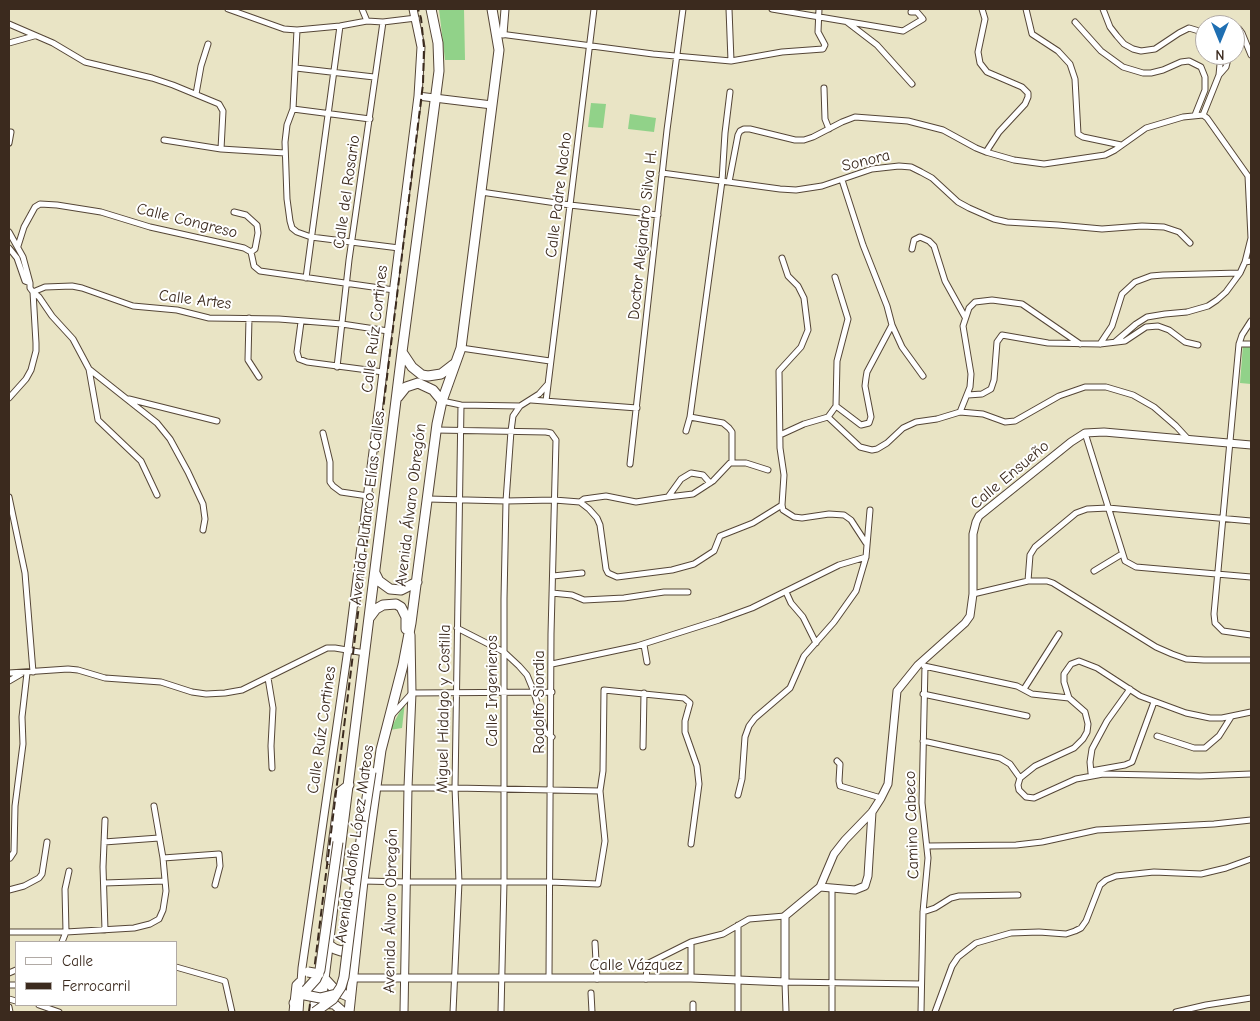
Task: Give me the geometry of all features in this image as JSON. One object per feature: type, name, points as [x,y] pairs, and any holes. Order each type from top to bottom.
[{"type":"highway","name":"Avenida Plutarco Elías Calles","points":[[321,1008],[322,976],[329,945],[398,398],[402,352],[440,71],[438,43],[431,9]]},
{"type":"highway","name":"Avenida Álvaro Obregón","points":[[411,622],[436,430],[442,400],[461,348],[499,50],[500,34],[492,9]]},
{"type":"highway","points":[[402,352],[422,380],[442,400]]},
{"type":"highway","points":[[398,398],[406,387],[441,374],[457,361]]},
{"type":"highway","points":[[375,572],[379,581],[390,589],[401,590],[417,582]]},
{"type":"highway","points":[[369,620],[376,610],[383,605],[396,604],[401,607],[406,617],[398,686]]},
{"type":"highway","name":"Avenida Adolfo López Mateos","points":[[349,1012],[363,881],[381,750],[398,686],[411,622]]},
{"type":"highway","points":[[315,1012],[324,1007],[341,987],[346,967],[371,772],[381,750]]},
{"type":"highway","points":[[322,976],[338,842],[345,796],[349,785]]},
{"type":"highway","points":[[315,1012],[340,792],[349,785]]},
{"type":"highway","points":[[329,945],[341,951],[356,945]]},
{"type":"highway","points":[[305,970],[322,976],[336,991],[350,997]]},
{"type":"highway","points":[[293,1008],[302,988],[322,976]]},
{"type":"highway","points":[[302,988],[314,998],[325,998],[337,994]]},
{"type":"highway","points":[[321,1008],[334,1004],[343,1012]]},
{"type":"street","points":[[228,9],[284,29],[297,30],[340,26],[367,21],[383,22],[416,18]]},
{"type":"street","points":[[362,9],[367,21]]},
{"type":"street","name":"Calle Ruíz Cortines","points":[[299,1012],[348,650],[418,96],[421,47],[413,9]]},
{"type":"street","points":[[505,9],[500,34],[590,46],[732,61],[782,52],[824,49],[825,45],[818,32],[819,9]]},
{"type":"street","name":"Calle Padre Nacho","points":[[547,385],[594,9]]},
{"type":"street","name":"Doctor Alejandro Silva H.","points":[[630,464],[662,173],[683,9]]},
{"type":"street","points":[[730,9],[732,61]]},
{"type":"street","points":[[772,9],[903,31],[923,19],[916,12],[911,12]]},
{"type":"street","points":[[982,9],[985,20],[978,52],[980,63],[987,72],[1022,87],[1028,92],[1025,104],[999,132],[986,152]]},
{"type":"street","points":[[1026,9],[1032,34],[1058,51],[1070,64],[1075,79],[1078,134],[1083,137],[1121,145]]},
{"type":"street","points":[[1102,9],[1117,36],[1133,49],[1142,51],[1155,50],[1179,33],[1189,28],[1195,29]]},
{"type":"street","name":"Calle del Rosario","points":[[337,366],[346,284],[383,22]]},
{"type":"street","points":[[846,22],[877,45],[912,84]]},
{"type":"street","points":[[1075,22],[1101,51],[1123,67],[1151,74],[1180,62],[1189,61],[1201,66],[1205,77],[1205,90],[1195,115]]},
{"type":"street","points":[[9,24],[62,48],[85,62],[152,78],[213,101],[222,107],[221,149]]},
{"type":"street","points":[[306,278],[340,26]]},
{"type":"street","points":[[297,30],[293,109],[285,133],[287,199],[292,228],[311,237],[399,248]]},
{"type":"street","points":[[9,42],[34,36]]},
{"type":"street","points":[[1245,40],[1251,55]]},
{"type":"street","points":[[196,94],[201,66],[208,44]]},
{"type":"street","points":[[1202,115],[1219,75],[1220,65]]},
{"type":"street","points":[[1219,75],[1227,65]]},
{"type":"street","points":[[296,68],[374,77]]},
{"type":"street","points":[[824,88],[825,118],[829,129]]},
{"type":"street","points":[[686,431],[690,417],[722,181],[730,92]]},
{"type":"street","points":[[418,96],[492,105]]},
{"type":"street","points":[[293,109],[370,119]]},
{"type":"street","points":[[729,182],[738,134],[740,131],[750,129],[795,140],[804,140],[855,117],[908,121],[943,130],[986,152],[1014,160],[1044,164],[1105,155],[1146,128],[1195,115],[1202,115],[1207,118],[1250,177],[1248,262],[1226,292],[1208,306],[1188,312],[1147,318],[1136,324],[1115,342]]},
{"type":"street","points":[[9,143],[10,132]]},
{"type":"street","points":[[164,140],[221,149],[285,153]]},
{"type":"street","name":"Sonora","points":[[662,173],[796,190],[822,186],[878,168],[911,167],[932,178],[958,202],[994,219],[1006,222],[1102,229],[1142,226],[1164,227],[1179,232],[1190,243]]},
{"type":"street","points":[[842,180],[892,325],[902,347],[923,376]]},
{"type":"street","points":[[481,192],[570,205],[658,214]]},
{"type":"street","name":"Calle Congreso","points":[[18,246],[30,214],[40,204],[101,212],[150,227],[244,248],[251,252],[254,266],[260,271],[394,290]]},
{"type":"street","points":[[234,212],[246,215],[257,225],[258,233],[255,249],[251,252]]},
{"type":"street","points":[[9,232],[23,257],[30,288],[73,339],[89,369],[98,420],[141,461],[157,495]]},
{"type":"street","points":[[912,249],[914,240],[920,237],[929,241],[934,246],[944,281],[964,317]]},
{"type":"street","points":[[9,248],[17,258],[25,281],[30,283]]},
{"type":"street","points":[[782,258],[788,276],[798,286],[804,298],[808,330],[801,347],[779,371],[780,435],[784,475],[783,510],[794,517],[802,518],[829,514],[844,515],[850,520],[866,543]]},
{"type":"street","points":[[1100,344],[1112,326],[1122,294],[1135,282],[1151,276],[1240,273]]},
{"type":"street","points":[[780,435],[804,424],[828,417],[836,406],[837,361],[848,319],[835,277]]},
{"type":"street","name":"Calle Artes","points":[[33,292],[50,287],[72,286],[133,306],[165,308],[209,318],[249,318],[342,324],[388,331]]},
{"type":"street","points":[[9,398],[26,379],[36,351],[33,292]]},
{"type":"street","points":[[960,412],[968,395],[972,374],[963,332],[964,317],[968,308],[975,302],[992,300],[1015,302],[1029,307],[1080,345]]},
{"type":"street","points":[[249,318],[248,360],[259,377]]},
{"type":"street","points":[[1251,321],[1238,344],[1217,574],[1215,623],[1223,631],[1251,635]]},
{"type":"street","points":[[301,322],[297,352],[299,359],[307,362],[383,372]]},
{"type":"street","points":[[836,406],[861,425],[869,423],[871,417],[865,386],[867,372],[892,325]]},
{"type":"street","points":[[968,395],[982,394],[991,389],[994,380],[997,342],[1002,335],[1040,342],[1080,345],[1100,344],[1127,340],[1146,327],[1158,326],[1169,330],[1185,342],[1198,344]]},
{"type":"street","points":[[1238,344],[1251,344]]},
{"type":"street","points":[[461,348],[550,361]]},
{"type":"street","points":[[89,369],[157,423],[174,446],[202,504],[203,530]]},
{"type":"street","points":[[546,400],[547,385]]},
{"type":"street","points":[[442,400],[461,405],[520,406],[531,400],[547,385]]},
{"type":"street","points":[[828,417],[860,447],[872,450],[886,443],[909,424],[937,419],[960,412],[976,413],[1010,422],[1020,419],[1059,396],[1085,387],[1106,387],[1124,391],[1147,403],[1176,426],[1188,440]]},
{"type":"street","points":[[126,398],[218,421]]},
{"type":"street","points":[[531,400],[637,408]]},
{"type":"street","name":"Miguel Hidalgo y Costilla","points":[[453,1012],[459,882],[455,788],[461,405]]},
{"type":"street","name":"Calle Ingenieros","points":[[501,1012],[504,882],[506,501],[511,431],[514,416],[520,406]]},
{"type":"street","points":[[428,499],[580,502],[584,499],[606,496],[636,502],[693,494],[710,483],[732,462],[732,432],[723,423],[690,417]]},
{"type":"street","points":[[436,430],[511,431]]},
{"type":"street","name":"Rodolfo Siordia","points":[[511,431],[546,432],[554,435],[556,440],[552,576],[549,978]]},
{"type":"street","points":[[1251,445],[1104,432],[1085,433],[1125,561],[1136,567],[1251,577]]},
{"type":"street","points":[[323,433],[330,462],[330,482],[341,492],[368,496]]},
{"type":"street","name":"Calle Ensueño","points":[[785,916],[820,887],[834,854],[872,812],[881,798],[889,778],[896,692],[968,620],[972,610],[973,594],[973,534],[979,516],[1071,442],[1085,433]]},
{"type":"street","points":[[732,462],[751,464],[768,470]]},
{"type":"street","points":[[668,497],[681,480],[691,473],[704,475],[710,483]]},
{"type":"street","points":[[9,497],[25,573],[27,673],[22,717],[23,744],[15,806],[14,852],[10,858]]},
{"type":"street","points":[[580,502],[597,518],[600,525],[606,569],[608,573],[617,577],[672,570],[694,564],[714,551],[720,536],[753,523],[782,505]]},
{"type":"street","points":[[1028,581],[1030,555],[1035,547],[1076,513],[1087,509],[1108,508],[1251,521]]},
{"type":"street","points":[[738,795],[742,779],[745,736],[749,726],[755,718],[790,688],[804,656],[834,622],[856,590],[866,557],[870,510]]},
{"type":"street","points":[[1094,571],[1122,554]]},
{"type":"street","points":[[552,664],[644,645],[741,613],[839,565],[866,557]]},
{"type":"street","points":[[552,576],[582,573]]},
{"type":"street","points":[[973,594],[1028,581],[1047,581],[1054,583],[1156,647],[1172,654],[1204,660],[1251,660]]},
{"type":"street","points":[[552,594],[572,596],[584,600],[624,598],[664,592],[688,592]]},
{"type":"street","points":[[786,592],[803,617],[816,643]]},
{"type":"street","name":"Avenida Álvaro Obregón","points":[[404,1012],[408,787],[412,693],[411,622]]},
{"type":"street","points":[[457,628],[504,652],[527,675],[534,692],[545,732],[552,737]]},
{"type":"street","points":[[1024,689],[1059,634]]},
{"type":"street","points":[[644,645],[647,662]]},
{"type":"street","points":[[9,673],[68,669],[106,678],[161,682],[192,692],[206,694],[225,693],[242,690],[327,648],[365,653]]},
{"type":"street","points":[[1154,702],[1132,762],[1091,773],[1034,798],[1026,798],[1019,790],[1020,778],[1035,766],[1074,748],[1087,732],[1087,717],[1080,707],[1069,698],[1064,682],[1064,674],[1071,664],[1079,661],[1090,664],[1154,702],[1186,713],[1210,718],[1231,718],[1251,712]]},
{"type":"street","points":[[921,666],[1017,686],[1039,695],[1069,698]]},
{"type":"street","name":"Camino Cabeco","points":[[921,666],[924,694],[922,803],[928,846],[923,912],[921,1012]]},
{"type":"street","points":[[9,681],[27,673]]},
{"type":"street","points":[[268,678],[273,708],[272,768]]},
{"type":"street","points":[[1091,773],[1092,749],[1111,716],[1130,689]]},
{"type":"street","points":[[363,881],[598,884],[606,841],[600,791],[604,690],[684,698],[690,703],[685,721],[685,732],[697,766],[700,784],[691,844]]},
{"type":"street","points":[[390,716],[412,693],[552,692]]},
{"type":"street","points":[[644,693],[644,747]]},
{"type":"street","points":[[924,694],[1027,716]]},
{"type":"street","points":[[1156,736],[1194,748],[1205,748],[1219,736],[1231,718]]},
{"type":"street","points":[[923,741],[1000,758],[1010,764],[1020,778]]},
{"type":"street","points":[[837,760],[840,764],[840,786],[881,798]]},
{"type":"street","points":[[1091,773],[1200,776],[1251,774]]},
{"type":"street","points":[[376,788],[600,791]]},
{"type":"street","points":[[9,932],[66,932],[134,928],[150,924],[159,919],[164,910],[165,881],[154,806]]},
{"type":"street","points":[[820,887],[855,890],[865,886],[867,882],[872,812]]},
{"type":"street","points":[[105,930],[104,842],[106,820]]},
{"type":"street","points":[[928,846],[1016,845],[1042,842],[1097,830],[1214,824],[1251,820]]},
{"type":"street","points":[[104,842],[159,838]]},
{"type":"street","points":[[9,890],[24,886],[39,878],[42,874],[47,842]]},
{"type":"street","points":[[163,858],[219,854],[220,866],[215,885]]},
{"type":"street","points":[[936,1011],[952,966],[966,950],[976,943],[1011,933],[1039,932],[1059,934],[1081,928],[1086,922],[1100,885],[1111,877],[1141,873],[1201,874],[1251,859]]},
{"type":"street","points":[[62,941],[66,932],[65,889],[69,871]]},
{"type":"street","points":[[104,883],[165,881]]},
{"type":"street","points":[[832,889],[832,1012]]},
{"type":"street","points":[[923,912],[959,896],[1018,895]]},
{"type":"street","points":[[646,979],[649,963],[691,942],[723,934],[749,918],[785,916],[786,1012]]},
{"type":"street","points":[[738,925],[738,1012]]},
{"type":"street","points":[[691,942],[691,978]]},
{"type":"street","points":[[595,944],[597,979]]},
{"type":"street","points":[[178,968],[225,981],[232,1012]]},
{"type":"street","name":"Calle Vázquez","points":[[352,978],[691,978],[785,982],[921,984]]},
{"type":"street","points":[[591,993],[592,1012]]},
{"type":"street","points":[[1176,1012],[1251,998]]},
{"type":"street","points":[[693,1004],[693,1012]]},
{"type":"street","points":[[43,1006],[59,1012]]},
{"type":"street","points":[[9,1007],[10,1012]]},
{"type":"green space","points":[[439,9],[464,9],[465,60],[445,60]]},
{"type":"green space","points":[[591,103],[606,104],[603,128],[588,127]]},
{"type":"green space","points":[[630,114],[656,118],[654,132],[628,129]]},
{"type":"green space","points":[[1243,345],[1251,346],[1251,384],[1240,383]]},
{"type":"green space","points":[[405,702],[402,728],[390,730]]},
{"type":"railway","points":[[309,1012],[423,84],[424,47],[421,18],[418,9]]}]
